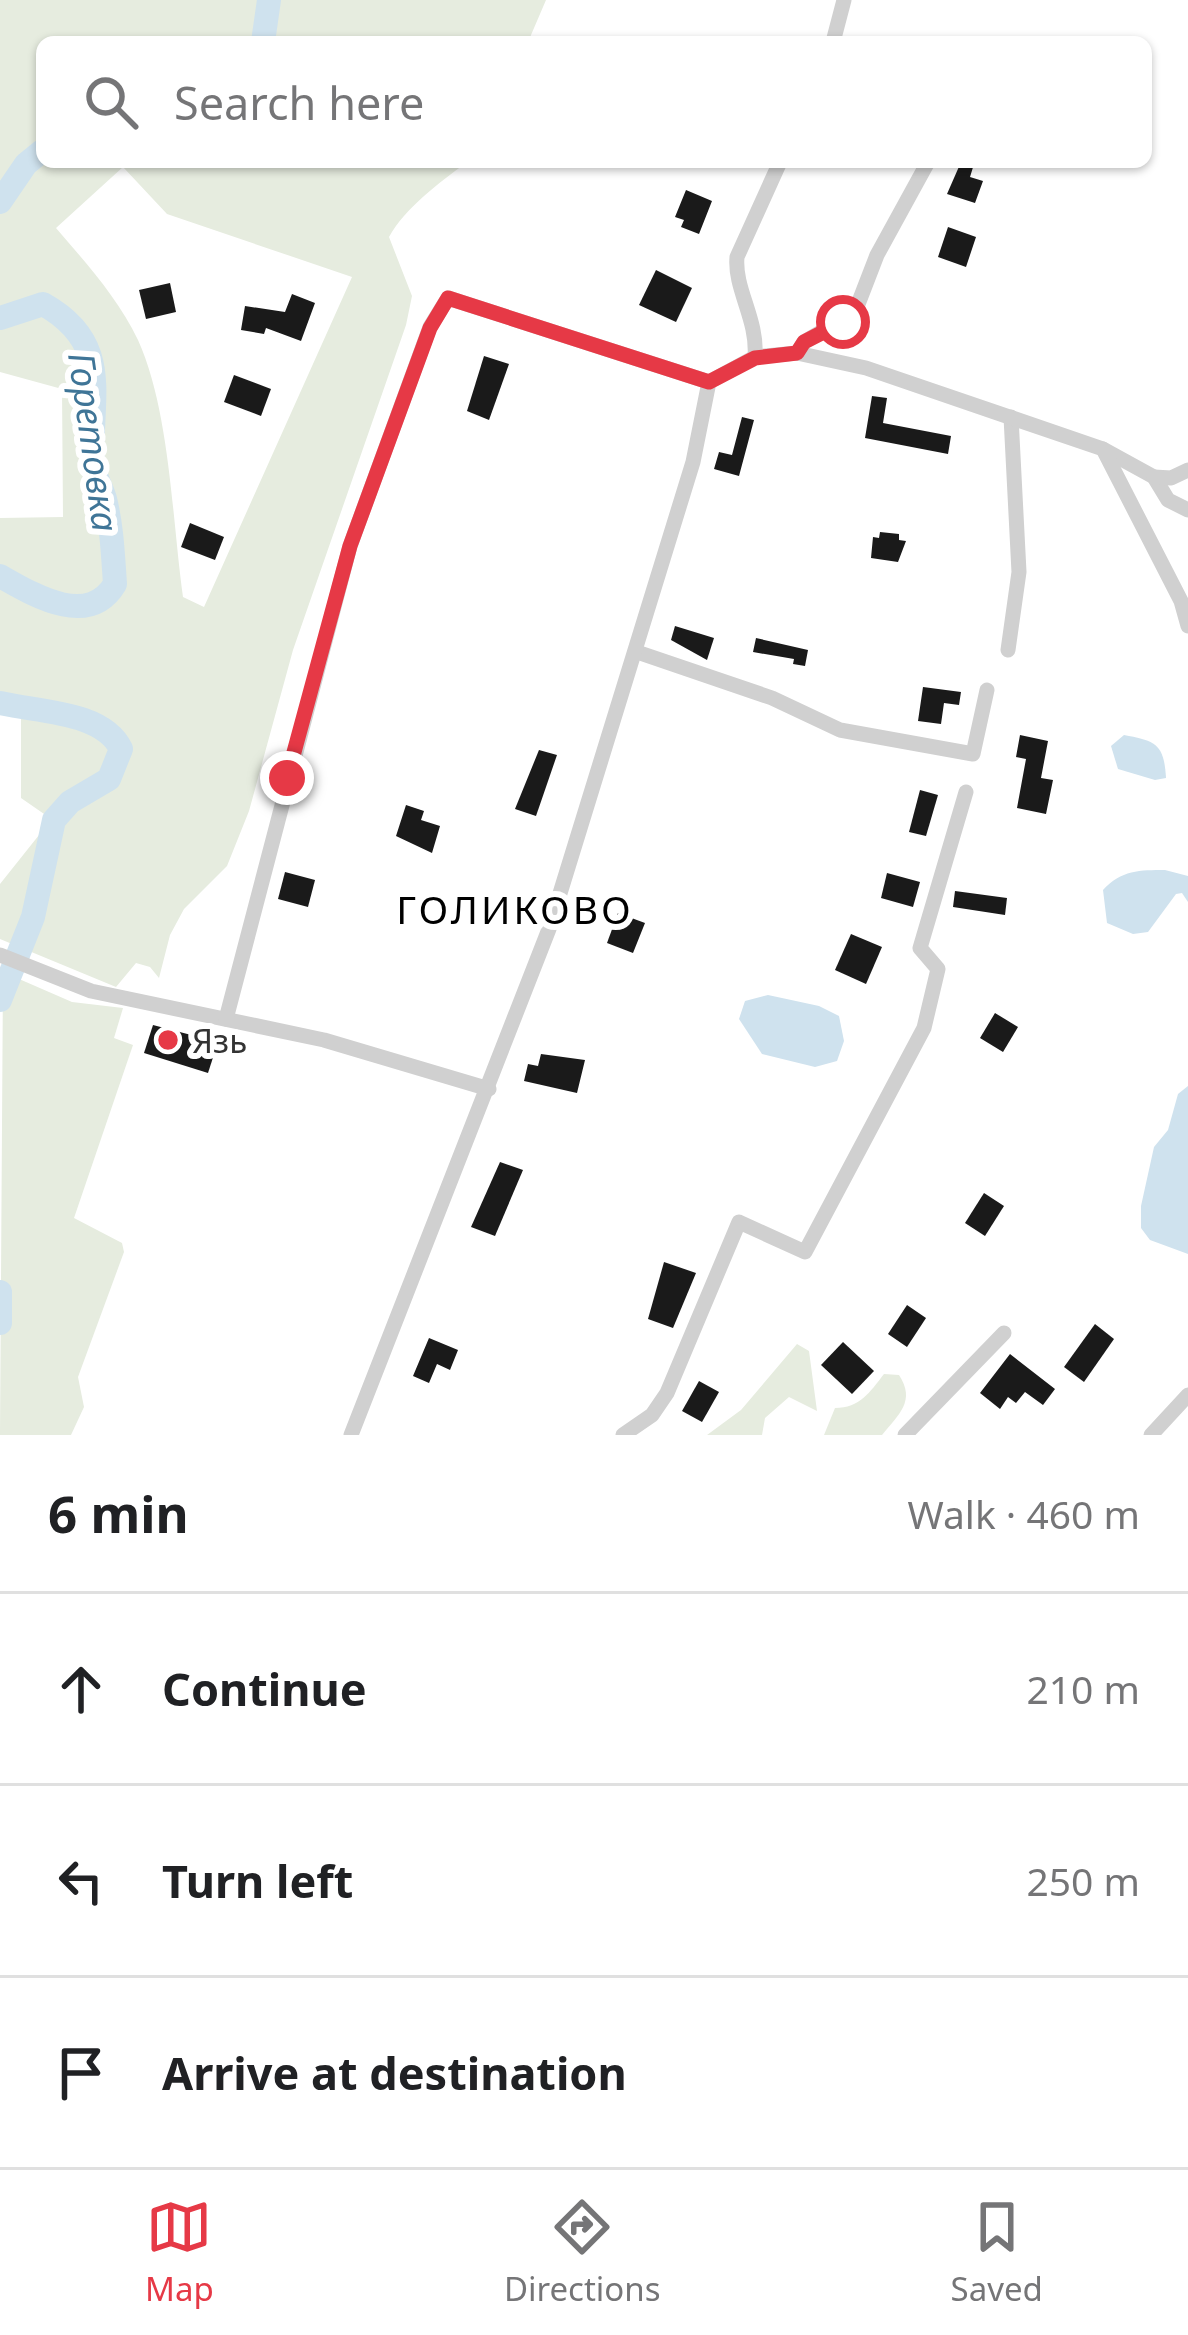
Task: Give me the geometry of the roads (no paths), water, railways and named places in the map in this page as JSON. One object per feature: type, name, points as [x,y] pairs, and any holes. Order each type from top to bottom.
[{"type":"street","points":[[835,36],[844,0]]},
{"type":"street","points":[[755,358],[753,318],[736,273],[737,257],[777,168]]},
{"type":"street","points":[[797,353],[804,342],[855,312],[877,256],[925,168]]},
{"type":"street","points":[[226,1018],[350,546],[430,328],[448,298],[709,382],[755,358],[797,353],[866,368],[1103,449],[1154,477],[1171,478],[1188,470]]},
{"type":"street","points":[[351,1435],[556,910],[638,652],[693,462],[709,382]]},
{"type":"street","points":[[1008,650],[1018,572],[1011,417]]},
{"type":"street","points":[[1103,449],[1181,601],[1188,626]]},
{"type":"street","points":[[1154,477],[1168,500],[1188,510]]},
{"type":"street","points":[[638,652],[772,698],[840,730],[973,754],[987,690]]},
{"type":"street","points":[[623,1435],[652,1414],[674,1383],[739,1222],[805,1252],[923,1028],[938,969],[920,948],[966,792]]},
{"type":"street","points":[[0,955],[91,991],[399,1059],[489,1089]]},
{"type":"street","points":[[905,1435],[1004,1333]]},
{"type":"street","points":[[1151,1435],[1188,1395]]},
{"type":"water","points":[[1124,735],[1156,746],[1166,778],[1155,780],[1118,769],[1111,746]]},
{"type":"water","points":[[1165,870],[1188,876],[1188,902],[1182,893],[1176,894],[1148,932],[1133,934],[1107,923],[1103,890],[1110,883],[1131,873]]},
{"type":"water","points":[[768,995],[819,1006],[839,1016],[844,1041],[837,1061],[815,1067],[762,1054],[739,1019],[745,1001]]},
{"type":"water","points":[[1188,1086],[1188,1254],[1150,1240],[1141,1228],[1141,1206],[1154,1147],[1168,1130],[1178,1094]]},
{"type":"waterway","name":"Горетовка","points":[[264,36],[269,0]]},
{"type":"waterway","name":"Горетовка","points":[[0,202],[36,156]]},
{"type":"waterway","name":"Горетовка","points":[[0,318],[43,304],[66,320],[89,355],[94,374],[93,463],[107,510],[115,584],[104,597],[75,606],[43,598],[0,576]]},
{"type":"waterway","name":"Горетовка","points":[[0,703],[85,720],[112,736],[121,749],[109,779],[70,802],[54,820],[33,917],[0,1000]]},
{"type":"waterway","name":"Горетовка","points":[[0,1292],[0,1323]]},
{"type":"place","name":"Язь","points":[[168,1040]]},
{"type":"district","name":"ГОЛИКОВО","points":[[515,908]]}]
